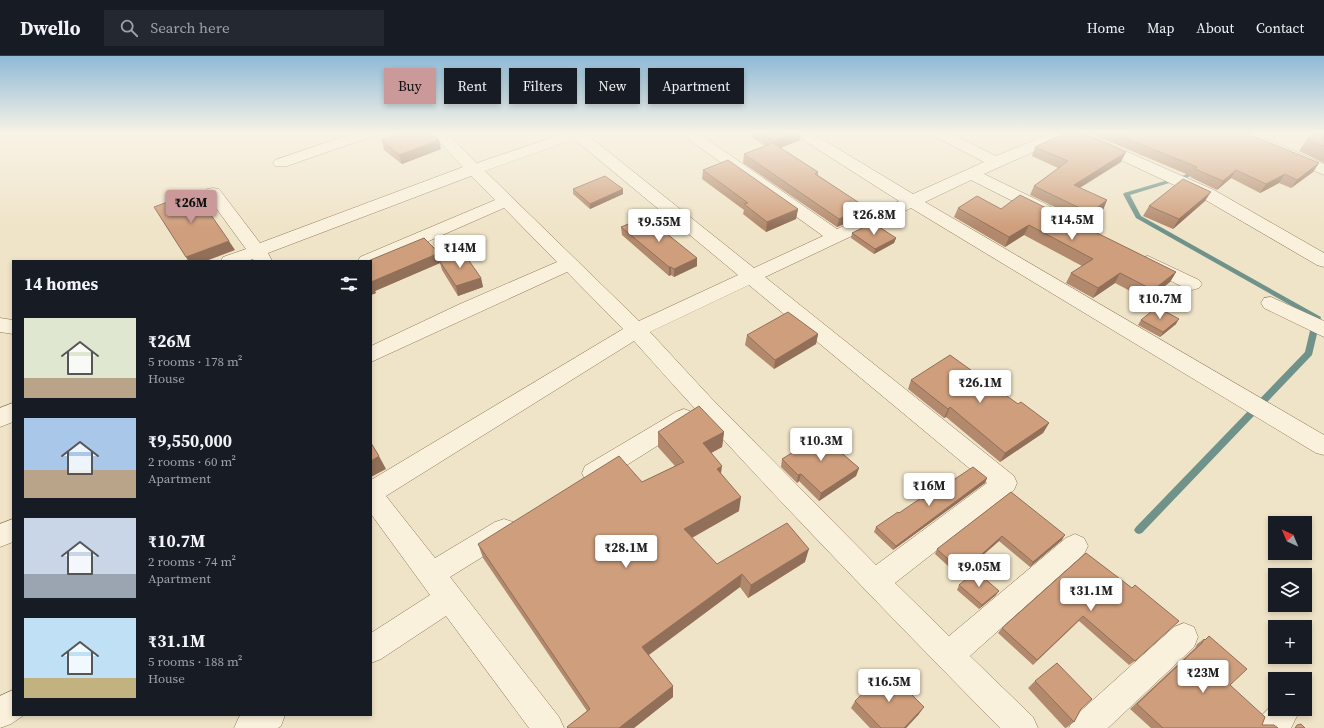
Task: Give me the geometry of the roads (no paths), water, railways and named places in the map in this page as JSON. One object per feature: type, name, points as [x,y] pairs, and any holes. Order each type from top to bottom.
[{"type":"street","points":[[469,164],[636,330],[704,405],[875,582],[1022,728]]},
{"type":"street","points":[[236,260],[260,256],[487,164]]},
{"type":"street","points":[[615,164],[1006,483],[875,582]]},
{"type":"street","points":[[733,164],[836,237]]},
{"type":"street","points":[[852,164],[913,202],[1324,446]]},
{"type":"street","points":[[372,493],[636,330],[991,164]]},
{"type":"street","points":[[1141,164],[1208,194],[1324,261]]},
{"type":"street","points":[[1311,164],[1324,170]]},
{"type":"street","points":[[972,174],[1057,216]]},
{"type":"street","points":[[213,193],[260,256]]},
{"type":"street","points":[[369,260],[506,201]]},
{"type":"street","points":[[1136,256],[1192,284]]},
{"type":"street","points":[[372,355],[467,309],[569,264]]},
{"type":"street","points":[[1271,303],[1324,330]]},
{"type":"street","points":[[0,325],[12,327]]},
{"type":"street","points":[[578,484],[704,405]]},
{"type":"street","points":[[0,418],[12,412]]},
{"type":"street","points":[[372,495],[548,728]]},
{"type":"street","points":[[432,574],[525,516]]},
{"type":"street","points":[[0,536],[12,530]]},
{"type":"street","points":[[948,656],[1075,546]]},
{"type":"street","points":[[372,648],[449,598]]},
{"type":"street","points":[[1085,728],[1184,637]]},
{"type":"street","points":[[0,713],[12,706]]},
{"type":"street","points":[[250,728],[268,716]]},
{"type":"waterway","points":[[1139,530],[1309,353],[1317,317],[1138,217],[1126,194],[1187,176],[1195,167]]}]
